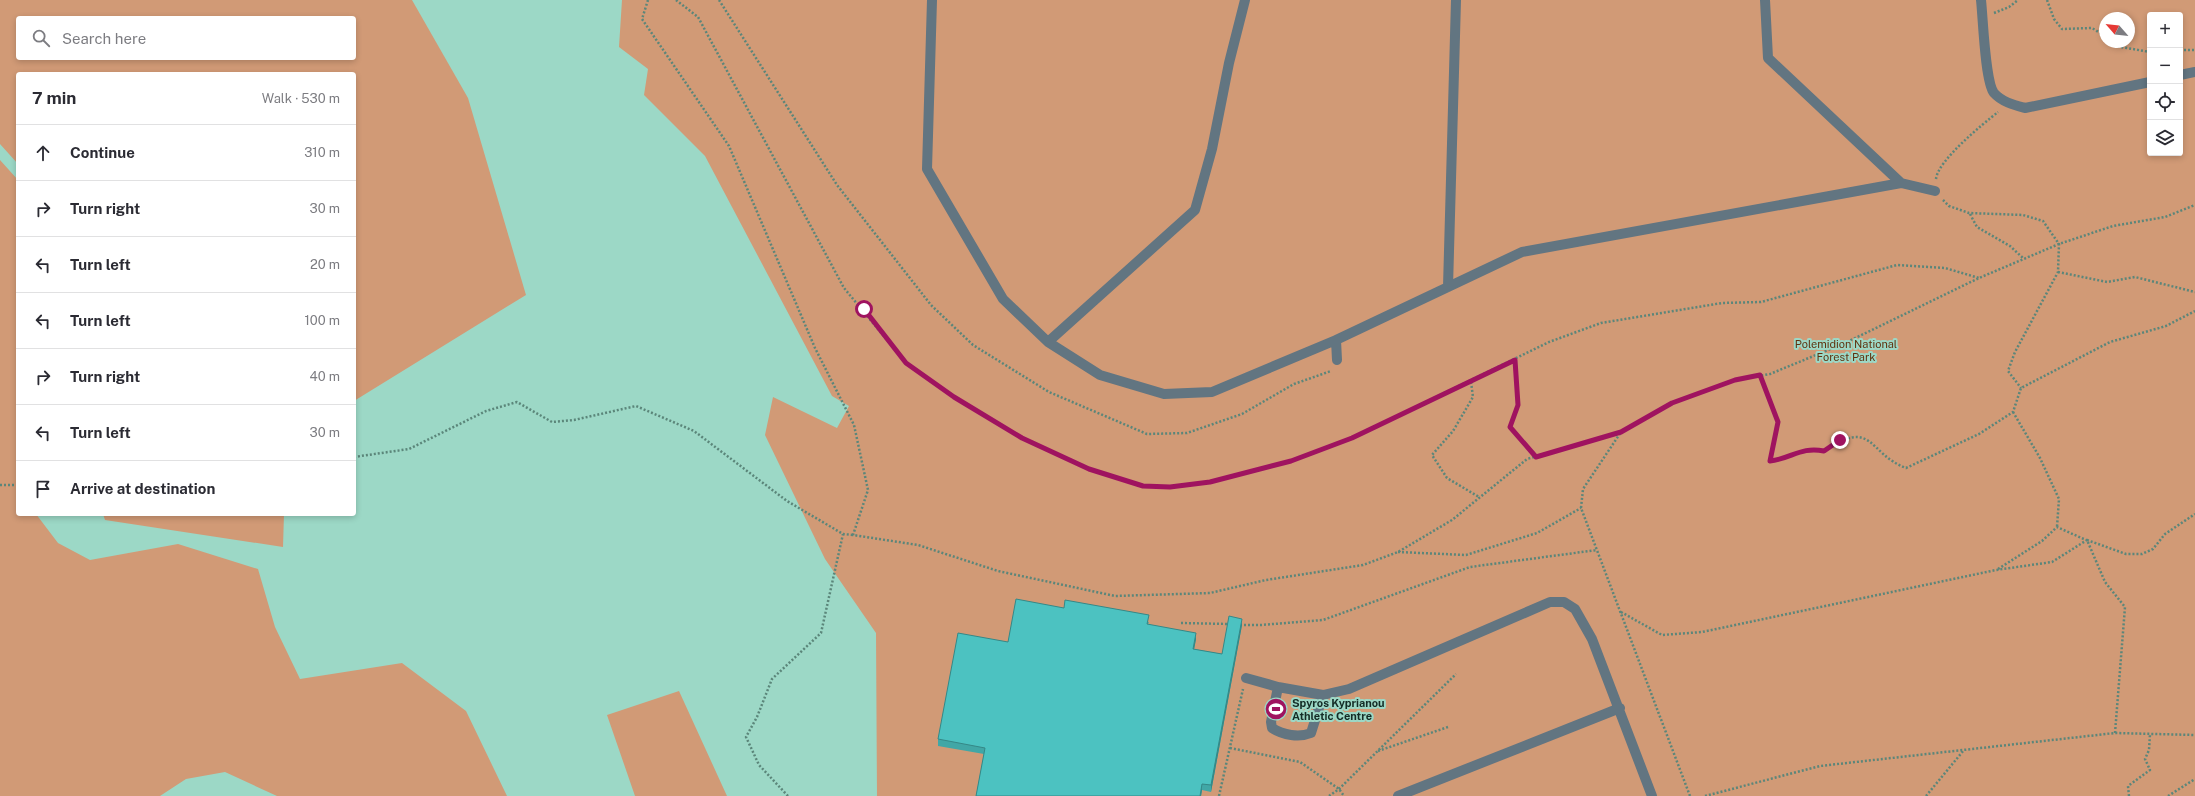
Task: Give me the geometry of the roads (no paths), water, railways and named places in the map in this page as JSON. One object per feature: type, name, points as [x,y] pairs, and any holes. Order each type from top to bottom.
[{"type":"street","points":[[932,0],[927,169],[1002,299],[1048,342],[1100,375],[1164,394],[1212,392],[1336,340],[1522,252],[1901,183],[1935,191]]},
{"type":"street","points":[[1048,342],[1196,210],[1212,149],[1229,64],[1245,0]]},
{"type":"street","points":[[1448,287],[1456,0]]},
{"type":"street","points":[[1765,0],[1768,58],[1901,183]]},
{"type":"street","points":[[1981,0],[1988,74],[1994,92],[2009,103],[2025,108],[2147,83]]},
{"type":"street","points":[[2183,74],[2195,72]]},
{"type":"street","points":[[1336,340],[1337,360]]},
{"type":"street","points":[[1246,678],[1278,687],[1323,695],[1349,689],[1550,602],[1564,602],[1574,609],[1592,639],[1620,708],[1652,796]]},
{"type":"street","points":[[1278,687],[1271,722],[1272,728],[1278,732],[1303,737],[1311,733],[1323,695]]},
{"type":"street","points":[[1398,796],[1620,708]]},
{"type":"place","name":"Spyros Kyprianou Athletic Centre","points":[[1276,709]]},
{"type":"park label","name":"Polemidion National Forest Park","points":[[1846,350]]}]
